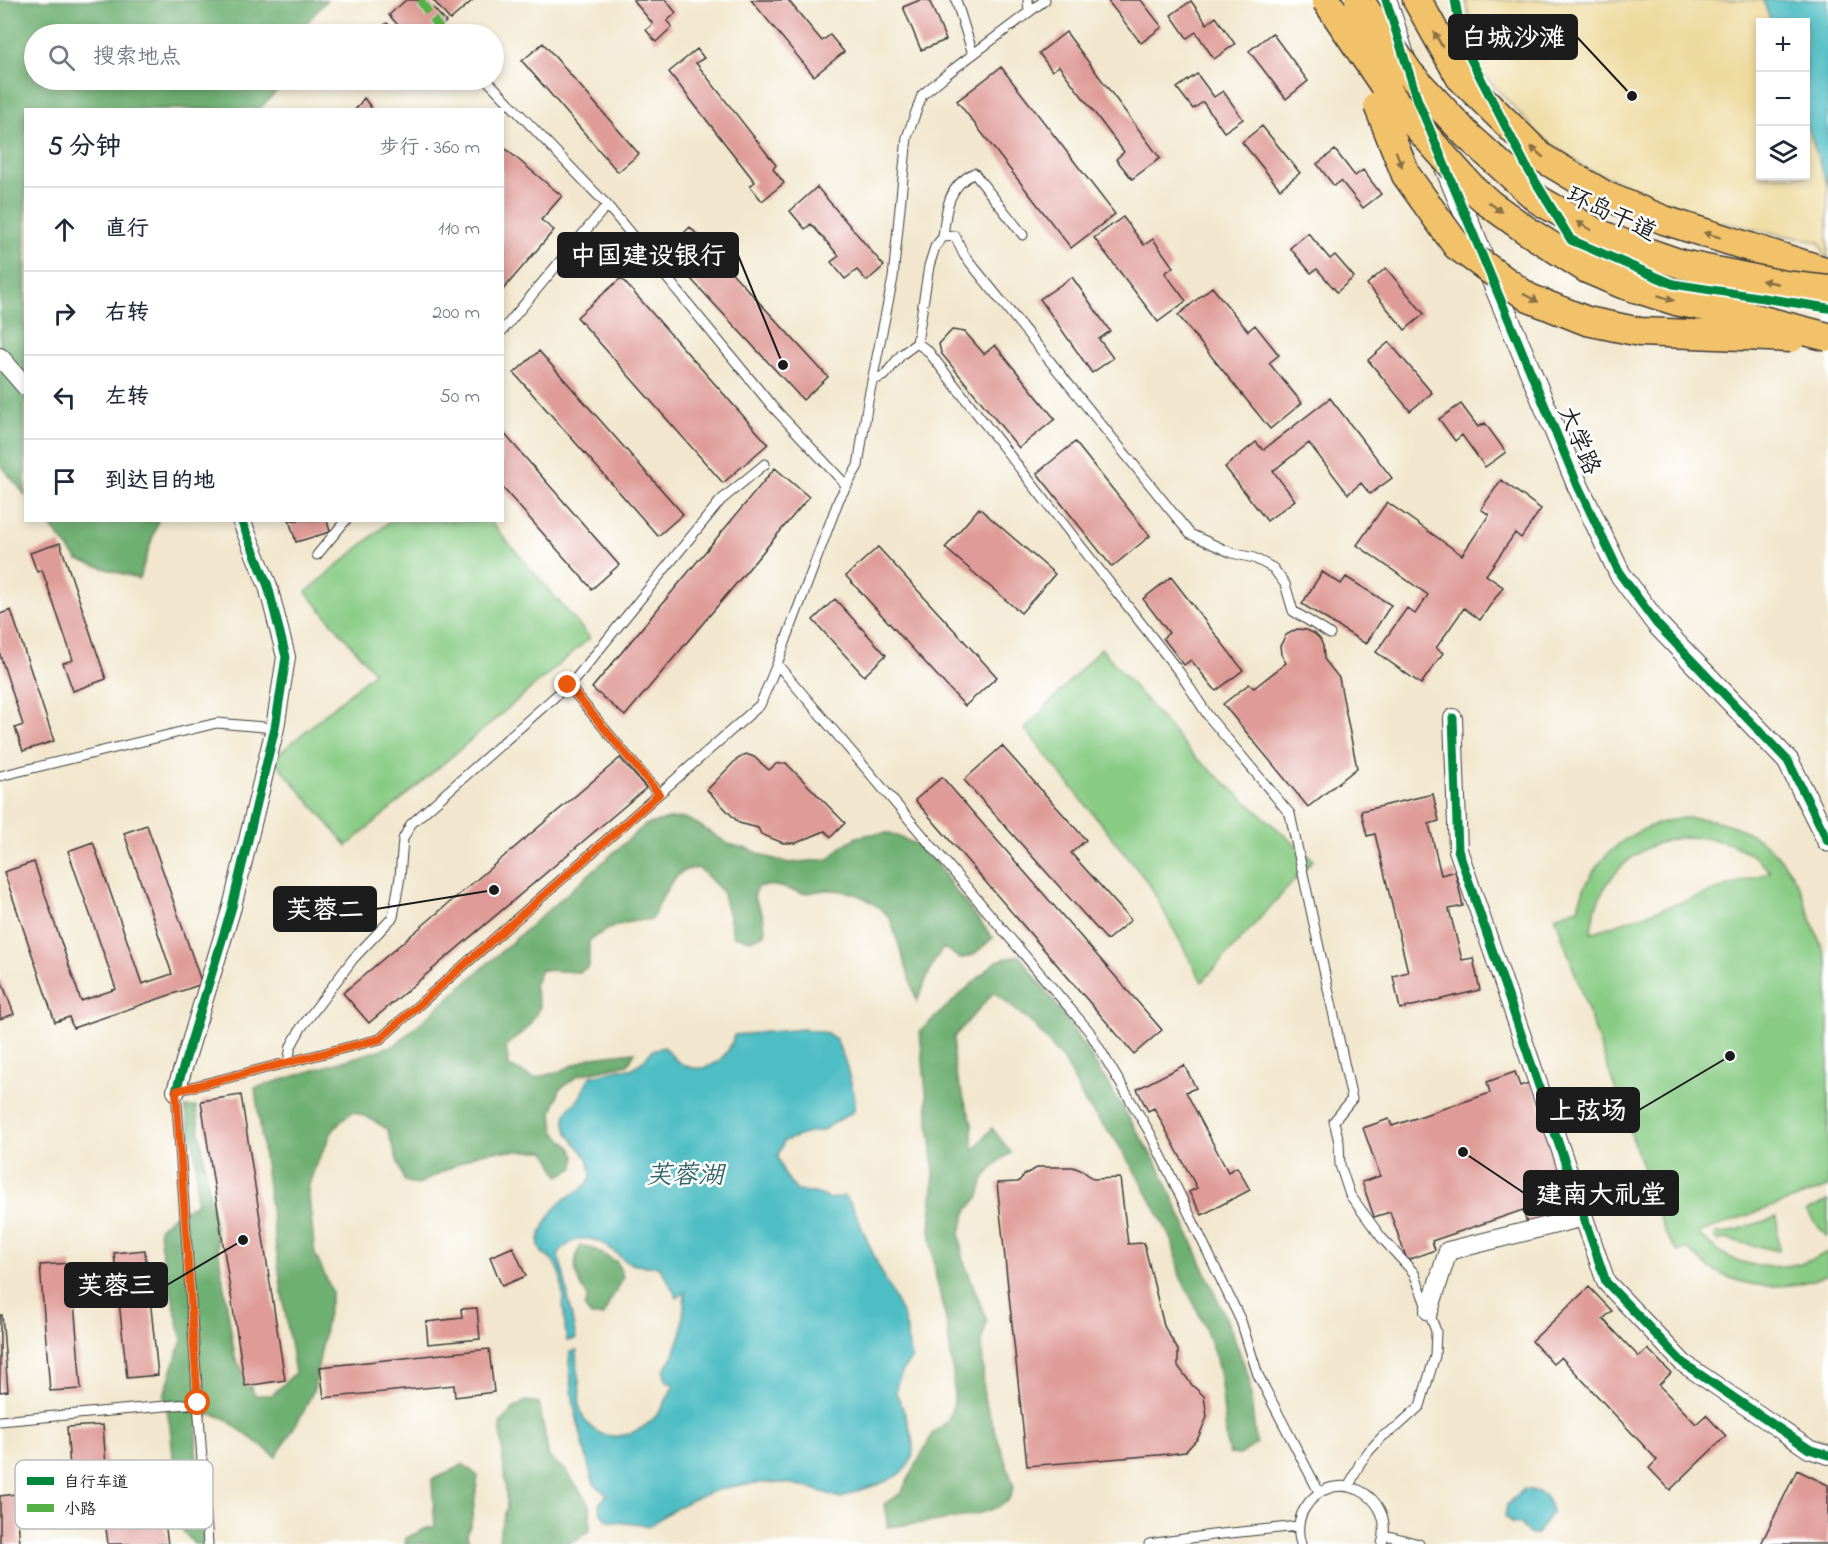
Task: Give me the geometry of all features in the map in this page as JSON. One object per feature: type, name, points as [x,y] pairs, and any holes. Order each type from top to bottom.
[{"type":"highway","points":[[1326,0],[1396,103],[1472,188],[1526,230],[1587,269],[1622,284],[1679,302],[1720,309],[1828,338]]},
{"type":"highway","points":[[1350,0],[1378,105],[1406,176],[1457,246],[1529,298],[1587,321],[1640,332],[1755,338],[1828,338]]},
{"type":"highway","name":"环岛干道","points":[[1359,0],[1409,73],[1466,134],[1539,200],[1593,231],[1632,248],[1681,264],[1784,285],[1828,290]]},
{"type":"highway","points":[[1417,0],[1460,77],[1541,157],[1606,196],[1664,220],[1828,272]]},
{"type":"street","name":"大学路","points":[[1386,0],[1423,112],[1578,486],[1620,574],[1657,624],[1788,761],[1828,841]]},
{"type":"street","points":[[0,357],[24,385]]},
{"type":"street","points":[[176,1091],[232,907],[275,728],[286,657],[268,586],[242,522]]},
{"type":"street","points":[[1453,718],[1458,850],[1606,1282],[1683,1363],[1809,1449],[1828,1455]]},
{"type":"street","points":[[1429,1311],[1448,1251],[1584,1217]]},
{"type":"lane","points":[[956,0],[974,54]]},
{"type":"lane","points":[[1028,0],[1029,12]]},
{"type":"lane","points":[[202,1460],[176,1091],[380,1039],[759,705],[777,664],[839,500],[858,466],[893,278],[907,137],[922,95],[1045,0]]},
{"type":"lane","points":[[497,90],[607,205],[772,406],[847,486]]},
{"type":"lane","points":[[872,381],[885,375],[901,356],[917,344],[929,266],[935,247],[943,237],[946,209],[954,188],[974,173],[1023,234]]},
{"type":"lane","points":[[504,330],[607,205]]},
{"type":"lane","points":[[943,237],[956,236],[964,255],[1190,534],[1232,553],[1254,558],[1273,568],[1285,584],[1293,611],[1330,634]]},
{"type":"lane","points":[[917,344],[928,351],[1180,673],[1209,717],[1290,814],[1352,1099],[1334,1121],[1339,1142],[1340,1165],[1350,1195],[1381,1237],[1414,1273],[1436,1330],[1435,1356],[1420,1406],[1383,1436],[1369,1451],[1360,1463],[1349,1486]]},
{"type":"lane","points":[[288,1063],[291,1046],[301,1028],[353,959],[393,917],[400,877],[403,839],[411,824],[576,678],[721,500],[765,464]]},
{"type":"lane","points":[[317,555],[344,522]]},
{"type":"lane","points":[[777,664],[1089,1031],[1155,1143],[1241,1321],[1258,1375],[1319,1492]]},
{"type":"lane","points":[[568,685],[659,794]]},
{"type":"lane","points":[[0,776],[217,723],[275,728]]},
{"type":"lane","points":[[0,1421],[198,1403]]},
{"type":"lane","points":[[1301,1544],[1298,1526],[1301,1513],[1309,1501],[1328,1488],[1349,1486],[1365,1492],[1377,1504],[1384,1519],[1384,1540],[1419,1544]]},
{"type":"lane","points":[[1149,1544],[1213,1540],[1298,1526]]},
{"type":"lane","points":[[207,1529],[208,1544]]},
{"type":"green space","points":[[0,0],[327,0],[305,24],[24,24],[24,90],[278,90],[260,108],[24,108],[24,494],[0,464]]},
{"type":"green space","points":[[47,522],[158,522],[139,579],[78,560]]},
{"type":"green space","points":[[389,522],[491,522],[590,638],[347,846],[273,759],[374,672],[306,592]]},
{"type":"green space","points":[[1101,648],[1193,755],[1313,860],[1202,982],[1149,884],[1025,729]]},
{"type":"green space","points":[[685,818],[728,844],[789,863],[829,859],[843,845],[857,837],[890,833],[915,844],[937,863],[953,888],[993,938],[973,955],[960,959],[943,948],[935,959],[917,1001],[890,918],[870,901],[845,891],[824,890],[806,893],[775,886],[757,887],[754,898],[763,916],[765,929],[764,934],[751,940],[733,936],[722,891],[699,868],[686,870],[669,886],[651,920],[618,925],[589,941],[589,966],[580,972],[541,970],[534,986],[540,1007],[528,1027],[506,1047],[509,1066],[534,1078],[558,1072],[592,1057],[635,1052],[628,1064],[579,1075],[560,1089],[552,1113],[554,1131],[572,1149],[575,1157],[574,1168],[559,1176],[546,1151],[495,1151],[477,1154],[417,1185],[404,1181],[387,1129],[353,1112],[343,1119],[332,1132],[308,1188],[315,1254],[332,1291],[314,1389],[304,1411],[276,1457],[224,1418],[211,1414],[197,1427],[197,1460],[173,1460],[164,1395],[182,1340],[161,1248],[159,1229],[170,1218],[196,1204],[196,1160],[185,1107],[196,1107],[235,1357],[255,1395],[272,1395],[295,1373],[255,1088],[395,1045],[645,825]]},
{"type":"green space","points":[[1683,818],[1720,822],[1751,834],[1765,844],[1778,856],[1799,886],[1828,964],[1828,1187],[1698,1233],[1711,1246],[1726,1255],[1759,1266],[1777,1267],[1794,1264],[1811,1260],[1828,1252],[1828,1274],[1810,1281],[1772,1286],[1735,1280],[1701,1262],[1687,1248],[1678,1252],[1666,1235],[1555,916],[1578,908],[1592,873],[1616,846],[1647,828]],"holes":[[[1685,837],[1697,837],[1732,845],[1762,863],[1770,872],[1591,933],[1600,897],[1620,868],[1649,847]]]},
{"type":"green space","points":[[1019,955],[1060,1010],[1159,1167],[1232,1332],[1249,1378],[1256,1444],[1240,1455],[1229,1454],[1216,1358],[1202,1320],[1180,1276],[1172,1240],[1141,1182],[1117,1142],[1085,1103],[1066,1064],[1035,1026],[994,992],[954,1037],[953,1056],[956,1075],[972,1123],[973,1151],[992,1128],[1011,1153],[999,1161],[984,1178],[979,1196],[967,1211],[960,1232],[962,1257],[987,1321],[982,1338],[984,1398],[1014,1487],[1007,1502],[981,1513],[948,1520],[888,1527],[884,1504],[901,1493],[933,1433],[948,1421],[954,1402],[947,1324],[936,1278],[930,1230],[934,1173],[920,1031],[997,961]]},
{"type":"green space","points":[[1828,1201],[1828,1236],[1827,1237],[1806,1211]]},
{"type":"green space","points":[[1777,1217],[1779,1251],[1724,1239],[1718,1241],[1715,1238],[1718,1232],[1724,1234]]},
{"type":"green space","points":[[580,1246],[590,1247],[617,1262],[623,1277],[604,1316],[591,1316],[584,1307],[588,1297],[580,1284],[575,1267]]},
{"type":"green space","points":[[526,1401],[539,1403],[549,1457],[567,1472],[590,1506],[590,1530],[567,1544],[499,1544],[500,1529],[507,1507],[500,1424],[513,1409]]},
{"type":"green space","points":[[463,1464],[478,1476],[472,1519],[467,1535],[470,1544],[405,1544],[406,1538],[427,1528],[435,1527],[432,1479]]},
{"type":"green space","points":[[181,1529],[206,1529],[207,1541],[203,1544],[194,1544]]},
{"type":"sand","points":[[1466,0],[1763,0],[1770,18],[1756,18],[1756,180],[1810,180],[1810,134],[1828,187],[1828,261],[1819,242],[1714,221],[1586,168],[1540,135],[1480,71]]},
{"type":"water","points":[[1763,0],[1828,0],[1828,187],[1810,134],[1810,18],[1770,18]]},
{"type":"water","name":"芙蓉湖","points":[[804,1029],[827,1033],[836,1039],[846,1064],[855,1099],[854,1111],[821,1131],[784,1141],[778,1156],[784,1174],[797,1191],[806,1191],[830,1199],[845,1196],[853,1207],[902,1313],[912,1357],[899,1378],[896,1391],[912,1438],[913,1455],[905,1469],[898,1475],[842,1498],[793,1484],[755,1483],[717,1490],[699,1497],[650,1526],[609,1521],[601,1514],[599,1504],[607,1495],[595,1485],[591,1476],[574,1406],[569,1363],[570,1352],[577,1350],[580,1406],[588,1425],[606,1435],[617,1436],[638,1430],[648,1424],[659,1412],[674,1384],[666,1382],[664,1371],[674,1355],[682,1331],[685,1292],[677,1298],[658,1266],[633,1264],[600,1242],[587,1239],[574,1241],[558,1255],[576,1339],[567,1341],[560,1273],[556,1264],[542,1253],[539,1245],[542,1231],[555,1209],[562,1201],[584,1187],[590,1179],[590,1165],[567,1130],[566,1114],[580,1097],[590,1077],[619,1069],[631,1069],[642,1062],[653,1050],[664,1047],[685,1066],[705,1067],[719,1061],[729,1049],[734,1035]]},
{"type":"water","points":[[1524,1489],[1543,1495],[1552,1512],[1537,1534],[1529,1534],[1520,1524],[1511,1523],[1505,1516],[1507,1505]]},
{"type":"building","points":[[406,0],[426,0],[446,22],[444,24],[397,24],[389,15]]},
{"type":"building","points":[[433,0],[473,0],[450,20]]},
{"type":"building","points":[[633,0],[666,0],[676,13],[667,21],[672,27],[656,42],[646,30],[653,24]]},
{"type":"building","points":[[751,0],[788,0],[822,41],[830,35],[844,52],[814,76]]},
{"type":"building","points":[[920,0],[929,0],[946,40],[921,50],[903,7]]},
{"type":"building","points":[[1107,0],[1141,0],[1162,27],[1141,43]]},
{"type":"building","points":[[1191,1],[1207,24],[1216,17],[1235,44],[1214,59],[1196,32],[1187,38],[1171,15]]},
{"type":"building","points":[[1066,32],[1160,158],[1132,179],[1116,159],[1124,152],[1059,66],[1052,71],[1039,53]]},
{"type":"building","points":[[1272,33],[1308,81],[1286,99],[1249,51]]},
{"type":"building","points":[[543,43],[639,154],[618,172],[522,61]]},
{"type":"building","points":[[697,49],[704,58],[696,63],[776,165],[773,169],[784,183],[762,201],[750,186],[755,182],[669,72]]},
{"type":"building","points":[[1001,67],[1115,214],[1071,248],[957,101]]},
{"type":"building","points":[[1197,74],[1214,97],[1223,91],[1243,119],[1224,132],[1203,102],[1193,109],[1177,88]]},
{"type":"building","points":[[364,98],[372,108],[356,108]]},
{"type":"building","points":[[1262,126],[1300,173],[1280,189],[1242,142]]},
{"type":"building","points":[[504,148],[562,196],[541,220],[554,230],[504,289]]},
{"type":"building","points":[[1335,150],[1355,176],[1363,170],[1381,194],[1363,208],[1341,181],[1334,186],[1317,164]]},
{"type":"building","points":[[817,187],[884,266],[867,281],[857,270],[845,279],[831,262],[839,256],[811,224],[805,229],[790,211]]},
{"type":"building","points":[[1123,217],[1144,245],[1153,239],[1173,267],[1165,273],[1186,301],[1158,322],[1094,238]]},
{"type":"building","points":[[690,227],[828,377],[803,400],[665,251]]},
{"type":"building","points":[[1308,233],[1330,259],[1335,255],[1354,277],[1337,292],[1317,269],[1311,273],[1290,248]]},
{"type":"building","points":[[1386,268],[1424,314],[1405,330],[1367,284]]},
{"type":"building","points":[[1072,277],[1110,331],[1099,339],[1113,358],[1092,373],[1040,299]]},
{"type":"building","points":[[621,278],[768,444],[723,483],[577,317]]},
{"type":"building","points":[[1212,287],[1248,331],[1255,325],[1279,355],[1269,363],[1302,403],[1270,429],[1178,315]]},
{"type":"building","points":[[952,330],[965,332],[984,354],[995,345],[1055,419],[1019,448],[941,353],[939,344]]},
{"type":"building","points":[[1389,342],[1432,393],[1410,411],[1368,360]]},
{"type":"building","points":[[539,351],[683,514],[658,536],[514,373]]},
{"type":"building","points":[[1330,398],[1392,478],[1370,494],[1361,483],[1348,494],[1309,443],[1273,471],[1295,500],[1267,521],[1225,467],[1256,442],[1263,450]]},
{"type":"building","points":[[1461,404],[1478,427],[1485,423],[1506,452],[1485,467],[1462,435],[1455,441],[1439,419]]},
{"type":"building","points":[[504,433],[619,565],[592,589],[504,489]]},
{"type":"building","points":[[1075,442],[1150,536],[1112,567],[1037,473]]},
{"type":"building","points":[[775,468],[809,497],[625,716],[592,688]]},
{"type":"building","points":[[1501,480],[1541,509],[1521,538],[1515,533],[1486,575],[1503,587],[1480,620],[1464,608],[1436,648],[1443,653],[1421,684],[1376,652],[1407,608],[1415,614],[1428,595],[1357,545],[1387,502],[1462,555],[1489,515],[1481,509]]},
{"type":"building","points":[[979,508],[1055,574],[1021,613],[945,548]]},
{"type":"building","points":[[290,522],[328,522],[330,532],[296,542]]},
{"type":"building","points":[[60,543],[106,679],[73,691],[63,663],[73,660],[42,570],[37,572],[30,553]]},
{"type":"building","points":[[878,547],[997,677],[965,706],[846,576]]},
{"type":"building","points":[[1322,572],[1341,584],[1346,577],[1391,605],[1366,644],[1302,604]]},
{"type":"building","points":[[1171,577],[1243,670],[1216,691],[1191,660],[1184,665],[1163,638],[1169,633],[1143,599]]},
{"type":"building","points":[[835,599],[886,655],[864,676],[813,620]]},
{"type":"building","points":[[11,610],[54,741],[23,751],[15,728],[23,725],[0,655],[0,614]]},
{"type":"building","points":[[1297,629],[1307,630],[1320,639],[1324,659],[1339,678],[1357,768],[1308,807],[1223,704],[1249,684],[1254,688],[1286,663],[1280,646],[1286,635]]},
{"type":"building","points":[[1002,746],[1086,840],[1071,853],[1131,920],[1107,940],[964,780]]},
{"type":"building","points":[[746,754],[754,757],[769,770],[776,764],[786,763],[845,823],[831,837],[825,831],[796,843],[783,843],[761,834],[758,828],[739,823],[707,790],[736,760]]},
{"type":"building","points":[[620,758],[646,788],[369,1023],[343,993]]},
{"type":"building","points":[[942,777],[1162,1030],[1134,1054],[915,800]]},
{"type":"building","points":[[1433,794],[1439,821],[1429,824],[1441,875],[1455,871],[1463,906],[1449,909],[1462,960],[1473,958],[1480,990],[1400,1009],[1393,976],[1408,972],[1375,834],[1367,836],[1361,811]]},
{"type":"building","points":[[147,825],[202,984],[73,1028],[69,1017],[55,1022],[4,872],[34,862],[81,1001],[116,989],[68,851],[93,842],[142,984],[172,974],[124,833]]},
{"type":"building","points":[[0,977],[14,1014],[0,1019]]},
{"type":"building","points":[[1184,1065],[1196,1088],[1186,1092],[1228,1172],[1237,1167],[1250,1190],[1202,1215],[1189,1192],[1197,1188],[1154,1108],[1148,1111],[1137,1089]]},
{"type":"building","points":[[1515,1072],[1520,1086],[1532,1082],[1570,1194],[1558,1198],[1563,1212],[1527,1224],[1523,1210],[1432,1241],[1435,1250],[1407,1260],[1390,1212],[1374,1217],[1362,1182],[1380,1176],[1363,1128],[1389,1119],[1392,1126],[1490,1093],[1487,1082]]},
{"type":"building","points":[[241,1095],[285,1380],[245,1386],[201,1101]]},
{"type":"building","points":[[1039,1167],[1073,1167],[1093,1179],[1120,1178],[1128,1244],[1144,1243],[1164,1326],[1178,1350],[1178,1366],[1192,1385],[1204,1396],[1207,1417],[1198,1438],[1185,1452],[1027,1466],[997,1183],[1018,1182],[1025,1174]]},
{"type":"building","points":[[513,1247],[526,1276],[502,1286],[490,1257]]},
{"type":"building","points":[[145,1250],[158,1375],[127,1378],[114,1253]]},
{"type":"building","points":[[71,1263],[81,1389],[50,1391],[40,1265]]},
{"type":"building","points":[[1589,1287],[1612,1311],[1603,1319],[1639,1357],[1648,1349],[1671,1373],[1659,1385],[1696,1424],[1706,1415],[1726,1436],[1670,1490],[1649,1468],[1657,1460],[1561,1357],[1553,1364],[1532,1341]]},
{"type":"building","points":[[477,1308],[480,1339],[428,1344],[426,1322],[462,1318],[461,1309]]},
{"type":"building","points":[[0,1315],[2,1315],[8,1391],[0,1392]]},
{"type":"building","points":[[489,1349],[494,1392],[455,1397],[454,1385],[324,1398],[320,1367]]},
{"type":"building","points":[[103,1425],[106,1460],[69,1460],[67,1427]]},
{"type":"building","points":[[1797,1470],[1828,1485],[1828,1544],[1761,1544]]},
{"type":"building","points":[[15,1494],[15,1529],[19,1529],[20,1544],[0,1544],[0,1496]]},
{"type":"building","points":[[106,1529],[166,1529],[168,1544],[108,1544]]},
{"type":"tunnel","points":[[420,0],[436,24]]},
{"type":"marked path","points":[[420,0],[436,24]]},
{"type":"cycle path","points":[[1386,0],[1418,101],[1578,486],[1620,574],[1657,624],[1788,761],[1828,841]]},
{"type":"cycle path","points":[[1455,0],[1463,44],[1526,166],[1571,240],[1673,284],[1828,308]]},
{"type":"cycle path","points":[[176,1091],[232,907],[275,728],[286,657],[268,586],[242,522]]},
{"type":"cycle path","points":[[1453,718],[1458,850],[1606,1282],[1683,1363],[1809,1449],[1828,1455]]},
{"type":"place","name":"白城沙滩","points":[[1632,96]]},
{"type":"place","name":"中国建设银行","points":[[783,365]]},
{"type":"place","name":"芙蓉二","points":[[494,890]]},
{"type":"place","name":"上弦场","points":[[1730,1056]]},
{"type":"place","name":"建南大礼堂","points":[[1463,1152]]},
{"type":"place","name":"芙蓉三","points":[[243,1240]]},
{"type":"route","points":[[198,1403],[176,1091],[380,1039],[659,794],[568,685]]}]
